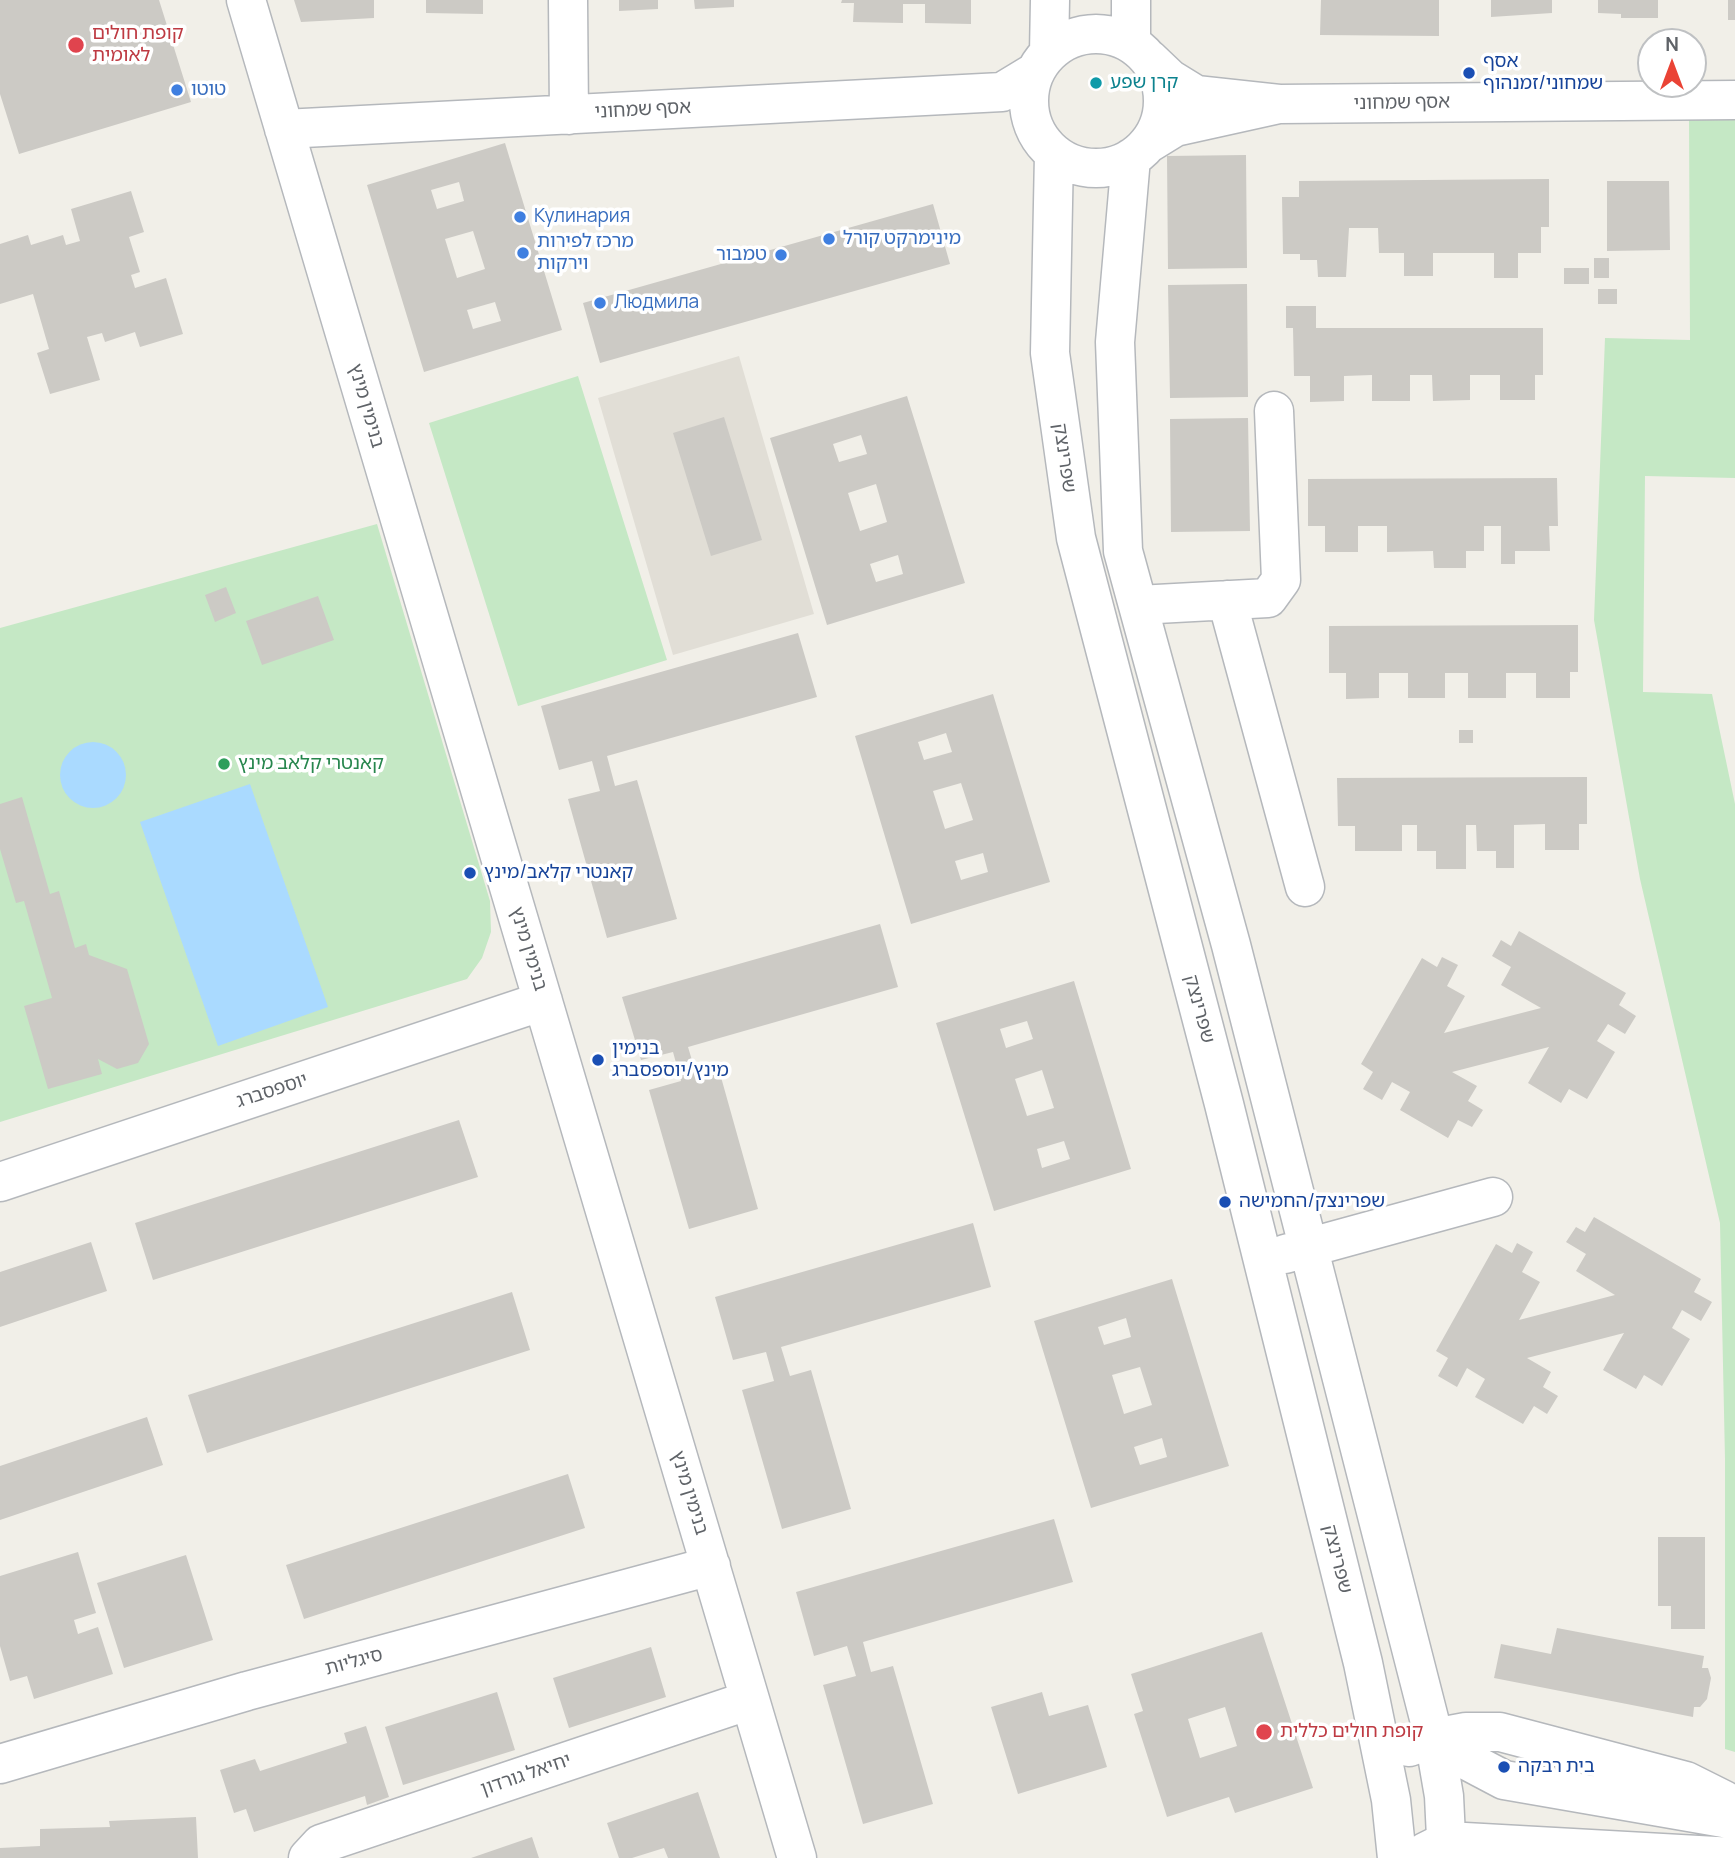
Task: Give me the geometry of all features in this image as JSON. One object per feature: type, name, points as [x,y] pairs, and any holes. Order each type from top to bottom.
[{"type":"street","name":"בנימין מינץ","points":[[246,0],[797,1858]]},
{"type":"street","points":[[568,0],[569,115]]},
{"type":"street","points":[[1042,62],[1050,0]]},
{"type":"street","points":[[1016,103],[1054,154],[1072,163],[1092,167],[1112,166],[1140,150],[1159,123],[1163,100],[1159,78],[1140,51],[1131,0]]},
{"type":"street","points":[[1042,62],[1067,40],[1088,34],[1110,35],[1140,51]]},
{"type":"street","name":"אסף שמחוני","points":[[1140,51],[1170,79],[1196,95],[1279,104],[1735,100]]},
{"type":"street","name":"אסף שמחוני","points":[[284,130],[569,115],[1016,103],[1042,62]]},
{"type":"street","name":"אסף שמחוני","points":[[1140,150],[1175,127],[1279,104]]},
{"type":"street","points":[[1140,150],[1115,342],[1123,551],[1231,945],[1434,1738],[1447,1849]]},
{"type":"street","name":"שפרינצק","points":[[1054,154],[1050,353],[1076,538],[1263,1260],[1363,1663],[1384,1765],[1397,1858]]},
{"type":"street","points":[[1138,605],[1268,598],[1280,580],[1274,411]]},
{"type":"street","points":[[1227,600],[1305,887]]},
{"type":"street","name":"יוספסברג","points":[[0,1182],[543,1001]]},
{"type":"street","points":[[1263,1260],[1493,1197]]},
{"type":"street","name":"סיגליות","points":[[0,1764],[261,1687],[711,1566]]},
{"type":"street","name":"יחיאל גורדון","points":[[308,1858],[321,1844],[750,1700]]},
{"type":"street","points":[[1384,1765],[1409,1747],[1434,1738],[1466,1732],[1500,1732],[1686,1781],[1724,1800],[1735,1813]]},
{"type":"street","points":[[1434,1738],[1468,1761],[1504,1780],[1735,1820]]},
{"type":"street","points":[[1413,1858],[1447,1849],[1735,1857]]},
{"type":"shaded area","points":[[739,356],[814,614],[673,655],[598,398]]},
{"type":"green space","points":[[1689,115],[1735,116],[1735,478],[1645,476],[1643,692],[1712,694],[1735,804],[1735,1752],[1725,1749],[1725,1459],[1720,1223],[1640,879],[1594,620],[1605,338],[1690,340]]},
{"type":"green space","points":[[578,376],[667,660],[518,706],[429,423]]},
{"type":"green space","name":"קאנטרי קלאב מינץ","points":[[377,524],[490,901],[491,932],[482,958],[467,979],[0,1122],[0,628]]},
{"type":"water","points":[[93,742],[106,744],[116,752],[124,762],[124,788],[116,798],[106,806],[93,808],[80,806],[70,798],[62,788],[60,775],[62,762],[70,752],[80,744]]},
{"type":"water","points":[[250,784],[328,1007],[218,1046],[140,822]]},
{"type":"building","points":[[0,0],[159,0],[191,102],[19,154],[0,94]]},
{"type":"building","points":[[294,0],[374,0],[374,18],[301,22]]},
{"type":"building","points":[[426,0],[483,0],[483,14],[426,13]]},
{"type":"building","points":[[619,0],[658,0],[658,9],[619,11]]},
{"type":"building","points":[[694,0],[734,0],[734,7],[695,9]]},
{"type":"building","points":[[842,0],[971,0],[971,24],[925,23],[925,4],[903,4],[903,23],[853,22],[854,3],[841,3]]},
{"type":"building","points":[[1321,0],[1439,0],[1439,36],[1320,35]]},
{"type":"building","points":[[1491,0],[1552,0],[1552,13],[1491,17]]},
{"type":"building","points":[[1598,0],[1658,0],[1658,18],[1621,18],[1621,14],[1598,13]]},
{"type":"building","points":[[1728,0],[1735,0],[1735,20],[1728,20]]},
{"type":"building","points":[[505,143],[562,330],[424,372],[367,185]],"holes":[[[459,182],[464,201],[437,209],[431,190]],[[473,231],[485,269],[457,278],[445,239]],[[495,302],[501,321],[473,329],[467,310]]]},
{"type":"building","points":[[1246,155],[1247,268],[1168,269],[1167,156]]},
{"type":"building","points":[[1549,179],[1549,227],[1541,227],[1541,253],[1518,253],[1518,278],[1494,278],[1494,253],[1433,253],[1433,276],[1404,276],[1404,253],[1379,253],[1378,228],[1349,228],[1346,277],[1318,277],[1317,260],[1300,260],[1300,254],[1283,254],[1282,197],[1299,197],[1299,181]]},
{"type":"building","points":[[1607,181],[1669,181],[1670,250],[1607,251]]},
{"type":"building","points":[[131,191],[144,232],[129,237],[140,272],[131,275],[135,288],[166,278],[183,334],[140,347],[135,332],[105,342],[102,333],[87,337],[100,380],[50,394],[37,353],[49,349],[33,294],[0,304],[0,244],[28,235],[31,245],[63,235],[66,245],[80,241],[71,209]]},
{"type":"building","points":[[933,204],[950,264],[600,363],[583,303]]},
{"type":"building","points":[[1594,258],[1609,258],[1609,278],[1594,278]]},
{"type":"building","points":[[1564,268],[1589,268],[1589,284],[1564,284]]},
{"type":"building","points":[[1247,284],[1248,397],[1170,398],[1168,285]]},
{"type":"building","points":[[1598,289],[1617,289],[1617,304],[1598,304]]},
{"type":"building","points":[[1286,306],[1316,306],[1316,328],[1543,328],[1543,375],[1535,375],[1535,400],[1500,400],[1500,375],[1470,375],[1470,400],[1433,401],[1432,375],[1410,375],[1410,401],[1372,401],[1372,375],[1344,376],[1344,401],[1310,402],[1310,376],[1294,376],[1293,328],[1286,328]]},
{"type":"building","points":[[907,396],[965,583],[827,625],[770,438]],"holes":[[[861,435],[867,454],[839,462],[833,444]],[[876,484],[887,522],[860,531],[848,493]],[[898,555],[903,574],[876,582],[870,564]]]},
{"type":"building","points":[[724,417],[762,540],[711,556],[673,433]]},
{"type":"building","points":[[1248,418],[1250,531],[1171,532],[1170,419]]},
{"type":"building","points":[[1557,478],[1558,526],[1549,526],[1550,551],[1515,551],[1515,564],[1501,564],[1501,526],[1484,526],[1484,551],[1466,551],[1466,568],[1434,568],[1433,551],[1387,552],[1387,526],[1358,526],[1358,552],[1325,552],[1325,526],[1308,526],[1308,479]]},
{"type":"building","points":[[226,587],[236,613],[215,622],[205,595]]},
{"type":"building","points":[[318,596],[334,640],[262,665],[246,621]]},
{"type":"building","points":[[1578,625],[1578,672],[1570,672],[1570,698],[1536,698],[1536,673],[1506,673],[1506,698],[1468,698],[1468,673],[1445,673],[1445,698],[1408,698],[1408,673],[1379,673],[1379,698],[1346,699],[1346,673],[1329,673],[1329,626]]},
{"type":"building","points":[[798,633],[817,697],[607,756],[615,786],[637,780],[677,919],[607,938],[568,799],[600,791],[592,761],[559,770],[541,706]]},
{"type":"building","points":[[993,694],[1050,882],[911,924],[855,736]],"holes":[[[946,733],[952,752],[924,760],[918,742]],[[961,783],[973,820],[945,829],[933,791]],[[983,853],[988,872],[961,880],[955,861]]]},
{"type":"building","points":[[1459,730],[1473,730],[1473,743],[1459,743]]},
{"type":"building","points":[[1587,777],[1587,824],[1579,824],[1579,850],[1545,850],[1545,824],[1514,825],[1514,868],[1496,868],[1496,851],[1477,851],[1476,825],[1466,825],[1466,869],[1436,869],[1436,851],[1417,851],[1417,825],[1402,825],[1402,851],[1355,851],[1355,826],[1338,826],[1337,778]]},
{"type":"building","points":[[22,797],[50,894],[59,891],[75,948],[86,944],[89,955],[127,969],[149,1044],[138,1063],[117,1069],[98,1059],[102,1074],[48,1089],[24,1006],[52,998],[24,901],[16,903],[0,849],[0,804]]},
{"type":"building","points":[[880,924],[898,987],[688,1047],[697,1077],[719,1070],[758,1209],[689,1229],[649,1090],[681,1081],[673,1052],[641,1060],[622,997]]},
{"type":"building","points":[[1519,931],[1626,993],[1619,1005],[1636,1016],[1625,1034],[1608,1024],[1597,1041],[1615,1052],[1587,1099],[1569,1089],[1561,1103],[1528,1083],[1549,1047],[1452,1072],[1477,1086],[1468,1101],[1483,1110],[1472,1127],[1458,1120],[1448,1138],[1400,1110],[1410,1092],[1392,1082],[1382,1100],[1363,1089],[1373,1072],[1361,1064],[1422,958],[1437,967],[1442,957],[1458,965],[1447,986],[1465,996],[1444,1033],[1541,1008],[1501,985],[1511,967],[1492,956],[1501,940],[1511,946]]},
{"type":"building","points":[[1074,981],[1131,1169],[994,1211],[936,1023]],"holes":[[[1027,1021],[1033,1039],[1006,1048],[1000,1029]],[[1042,1070],[1054,1108],[1027,1116],[1015,1079]],[[1064,1141],[1070,1159],[1042,1168],[1037,1149]]]},
{"type":"building","points":[[459,1120],[478,1177],[153,1280],[135,1223]]},
{"type":"building","points":[[1594,1217],[1701,1279],[1694,1292],[1712,1302],[1701,1321],[1682,1310],[1672,1328],[1690,1339],[1662,1386],[1644,1375],[1636,1389],[1603,1370],[1624,1333],[1527,1358],[1551,1372],[1543,1387],[1558,1396],[1547,1414],[1534,1406],[1523,1424],[1475,1397],[1485,1379],[1467,1368],[1457,1387],[1438,1376],[1448,1358],[1436,1351],[1496,1244],[1512,1253],[1517,1243],[1533,1252],[1522,1272],[1540,1282],[1519,1320],[1615,1295],[1576,1271],[1586,1254],[1566,1242],[1576,1227],[1585,1232]]},
{"type":"building","points":[[973,1223],[991,1287],[781,1347],[790,1376],[811,1370],[851,1509],[782,1529],[742,1390],[774,1381],[766,1352],[733,1360],[715,1297]]},
{"type":"building","points":[[91,1242],[107,1291],[0,1327],[0,1272]]},
{"type":"building","points":[[1172,1279],[1229,1466],[1091,1508],[1034,1321]],"holes":[[[1126,1318],[1131,1337],[1104,1345],[1098,1327]],[[1140,1367],[1152,1405],[1124,1414],[1112,1375]],[[1162,1438],[1167,1457],[1140,1465],[1134,1447]]]},
{"type":"building","points":[[512,1292],[530,1350],[207,1453],[188,1395]]},
{"type":"building","points":[[147,1417],[163,1465],[0,1520],[0,1466]]},
{"type":"building","points":[[568,1474],[585,1528],[304,1619],[286,1565]]},
{"type":"building","points":[[1054,1519],[1073,1582],[863,1642],[871,1672],[893,1666],[933,1804],[863,1824],[823,1685],[856,1676],[847,1646],[814,1656],[796,1592]]},
{"type":"building","points":[[1658,1537],[1705,1537],[1705,1629],[1671,1629],[1671,1606],[1658,1606]]},
{"type":"building","points":[[78,1552],[96,1613],[74,1620],[78,1634],[98,1627],[113,1674],[34,1699],[27,1676],[10,1681],[0,1646],[0,1576]]},
{"type":"building","points":[[186,1555],[213,1640],[124,1668],[97,1583]]},
{"type":"building","points":[[1557,1628],[1704,1656],[1702,1668],[1708,1668],[1711,1678],[1707,1699],[1700,1707],[1694,1707],[1693,1717],[1494,1678],[1501,1644],[1551,1654]]},
{"type":"building","name":"קופת חולים כללית","points":[[1262,1632],[1313,1788],[1235,1813],[1229,1797],[1167,1817],[1134,1714],[1143,1711],[1131,1674]],"holes":[[[1225,1707],[1237,1746],[1200,1758],[1188,1719]]]},
{"type":"building","points":[[651,1647],[666,1697],[569,1728],[553,1678]]},
{"type":"building","points":[[497,1692],[515,1750],[403,1785],[385,1727]]},
{"type":"building","points":[[1042,1692],[1049,1716],[1088,1705],[1107,1767],[1018,1794],[991,1707]]},
{"type":"building","points":[[366,1726],[389,1797],[367,1805],[365,1796],[254,1832],[246,1809],[234,1813],[220,1770],[255,1759],[260,1771],[347,1743],[344,1733]]},
{"type":"building","points":[[698,1792],[720,1858],[668,1858],[664,1848],[632,1858],[619,1858],[607,1823]]},
{"type":"building","points":[[196,1817],[198,1858],[0,1858],[0,1848],[40,1846],[40,1829],[110,1827],[109,1821]]},
{"type":"building","points":[[532,1837],[539,1858],[471,1858]]},
{"type":"place","name":"קופת חולים לאומית","points":[[76,45]]},
{"type":"place","name":"אסף שמחוני/זמנהוף","points":[[1469,73]]},
{"type":"place","name":"קרן שפע","points":[[1096,83]]},
{"type":"place","name":"טוטו","points":[[177,90]]},
{"type":"place","name":"Кулинария","points":[[520,217]]},
{"type":"place","name":"מינימרקט קורל","points":[[829,239]]},
{"type":"place","name":"מרכז לפירות וירקות","points":[[523,253]]},
{"type":"place","name":"טמבור","points":[[781,255]]},
{"type":"place","name":"Людмила","points":[[600,303]]},
{"type":"place","name":"קאנטרי קלאב מינץ","points":[[224,764]]},
{"type":"place","name":"קאנטרי קלאב/מינץ","points":[[470,873]]},
{"type":"place","name":"בנימין מינץ/יוספסברג","points":[[598,1060]]},
{"type":"place","name":"שפרינצק/החמישה","points":[[1225,1202]]},
{"type":"place","name":"קופת חולים כללית","points":[[1264,1732]]},
{"type":"place","name":"בית רבקה","points":[[1504,1767]]}]
